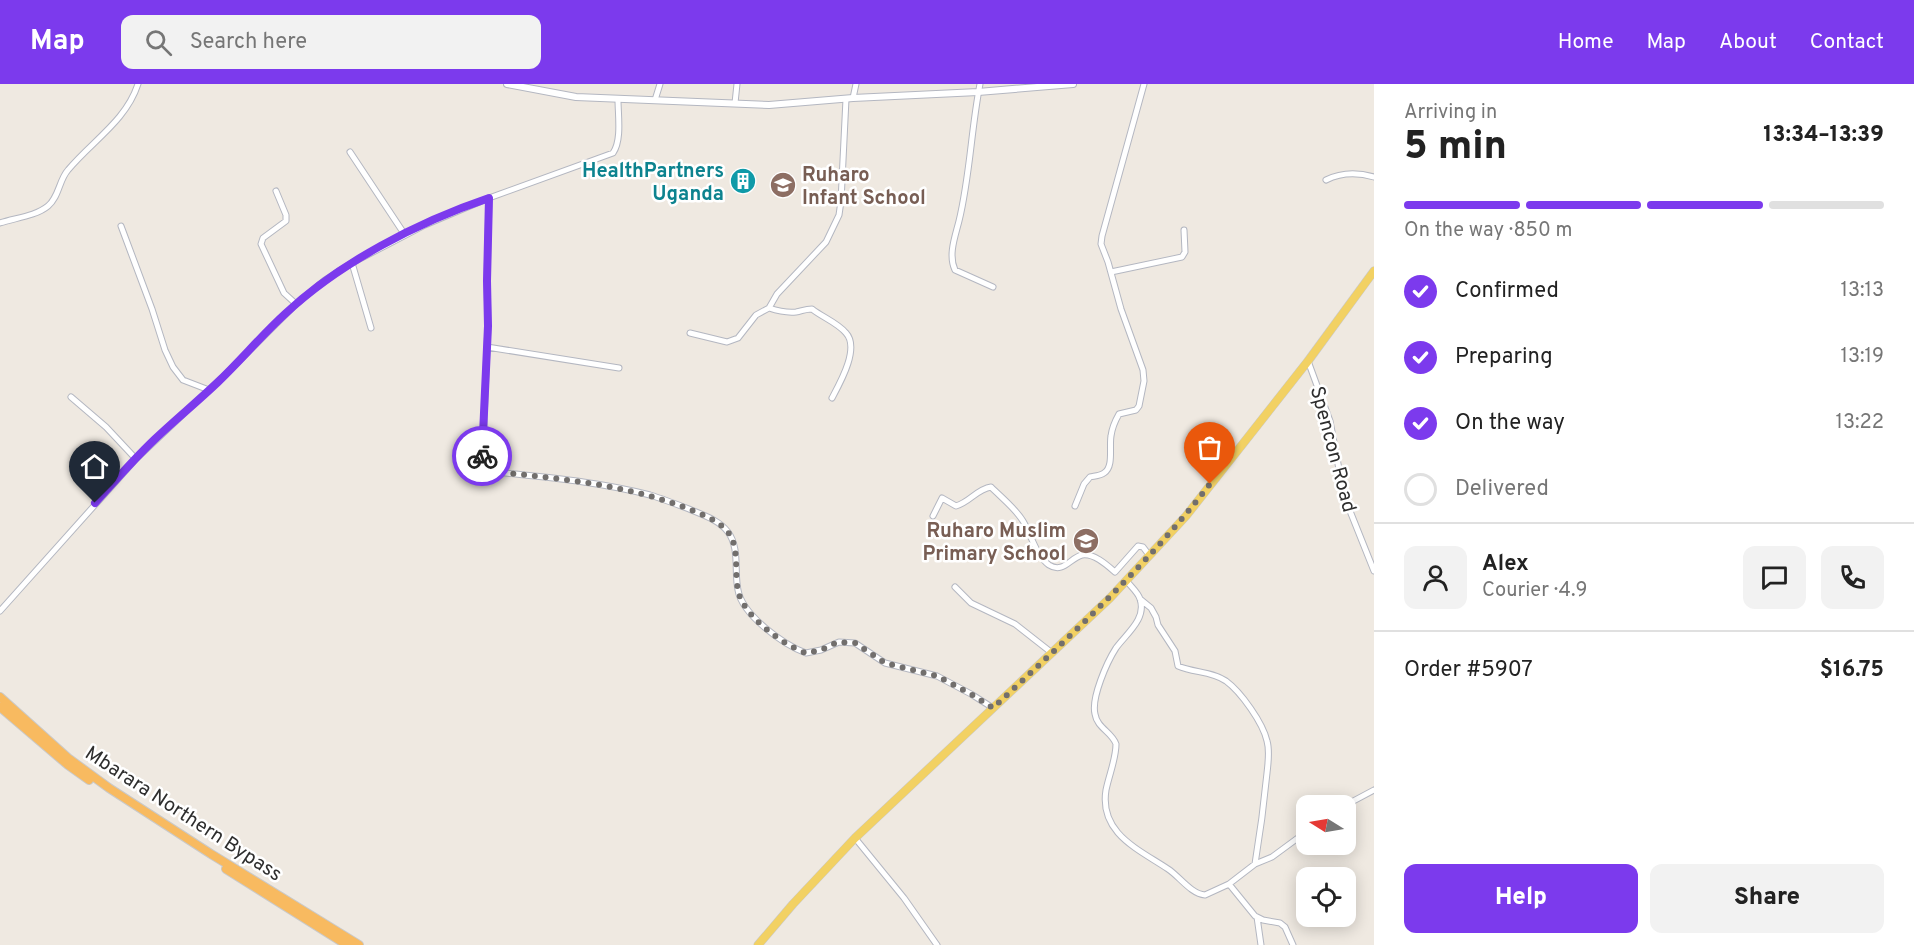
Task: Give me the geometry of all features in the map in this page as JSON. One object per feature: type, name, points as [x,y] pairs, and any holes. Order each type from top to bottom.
[{"type":"highway","name":"Mbarara Northern Bypass","points":[[0,697],[60,751],[109,788],[359,945]]},
{"type":"highway","points":[[0,707],[68,765],[238,877],[347,945]]},
{"type":"main road","points":[[758,945],[855,838],[1052,653],[1126,580],[1186,516],[1308,361],[1374,271]]},
{"type":"street","points":[[0,223],[40,211],[50,205],[69,168],[108,130],[128,106],[138,84]]},
{"type":"street","points":[[507,84],[576,97],[769,105],[1073,84]]},
{"type":"street","points":[[655,100],[660,84]]},
{"type":"street","points":[[735,104],[737,84]]},
{"type":"street","points":[[690,333],[727,342],[738,338],[756,315],[769,308],[777,294],[826,242],[839,215],[849,98],[856,84]]},
{"type":"street","points":[[980,84],[965,198],[953,247],[952,264],[955,270],[993,287]]},
{"type":"street","points":[[1075,506],[1084,484],[1090,477],[1103,474],[1107,470],[1115,420],[1119,414],[1136,410],[1139,406],[1144,381],[1143,369],[1101,244],[1144,84]]},
{"type":"street","points":[[0,611],[136,459],[296,304],[325,280],[405,235],[489,198],[613,153],[617,141],[618,99]]},
{"type":"street","points":[[350,152],[405,235]]},
{"type":"street","points":[[1326,180],[1352,173],[1374,177]]},
{"type":"street","points":[[276,191],[286,215],[286,221],[263,238],[261,244],[284,293],[296,304]]},
{"type":"street","points":[[489,198],[487,347],[481,463],[485,469],[650,495],[705,516],[721,525],[729,533],[736,560],[738,591],[744,607],[771,633],[806,653],[821,650],[838,642],[855,643],[885,663],[937,676],[993,708]]},
{"type":"street","points":[[121,226],[173,367],[183,380],[209,390]]},
{"type":"street","points":[[1111,272],[1182,257],[1185,252],[1184,230]]},
{"type":"street","points":[[352,263],[371,328]]},
{"type":"street","points":[[769,308],[786,312],[812,309],[848,334],[852,342],[849,360],[832,398]]},
{"type":"street","points":[[487,347],[619,368]]},
{"type":"street","name":"Spencon Road","points":[[1308,361],[1321,391],[1330,421],[1344,496],[1374,571]]},
{"type":"street","points":[[71,396],[106,427],[136,459]]},
{"type":"street","points":[[933,516],[942,498],[957,506],[983,489],[991,487],[1022,519],[1041,557],[1052,566],[1059,568],[1083,555],[1102,562],[1114,572],[1138,546],[1143,547],[1149,555]]},
{"type":"street","points":[[1126,580],[1156,616],[1158,625],[1175,651],[1178,666],[1214,675],[1225,681],[1235,689],[1264,732],[1268,743],[1268,758],[1265,799],[1255,864]]},
{"type":"street","points":[[955,587],[972,603],[1015,624],[1052,653]]},
{"type":"street","points":[[1140,599],[1140,614],[1136,625],[1116,649],[1105,671],[1095,702],[1094,713],[1098,723],[1116,744],[1105,799],[1106,809],[1118,833],[1131,847],[1177,875],[1197,893],[1205,895],[1229,884],[1255,864],[1272,857],[1296,839]]},
{"type":"street","points":[[1356,800],[1374,790]]},
{"type":"street","points":[[855,838],[904,898],[937,945]]},
{"type":"street","points":[[1229,884],[1247,908],[1257,917],[1280,923],[1293,945]]},
{"type":"street","points":[[1257,917],[1262,945]]},
{"type":"way so far","points":[[482,456],[481,463],[487,471],[585,483],[650,495],[705,516],[721,525],[729,533],[736,560],[738,591],[744,607],[771,633],[806,653],[821,650],[838,642],[855,643],[885,663],[937,676],[993,708],[1110,598],[1186,516],[1210,484]]},
{"type":"place","name":"HealthPartners Uganda","points":[[743,181]]},
{"type":"place","name":"Ruharo Infant School","points":[[783,185]]},
{"type":"place","name":"Ruharo Muslim Primary School","points":[[1086,541]]},
{"type":"route","points":[[95,503],[154,441],[230,370],[284,314],[325,280],[352,263],[425,225],[489,198],[488,326],[482,456]]}]
